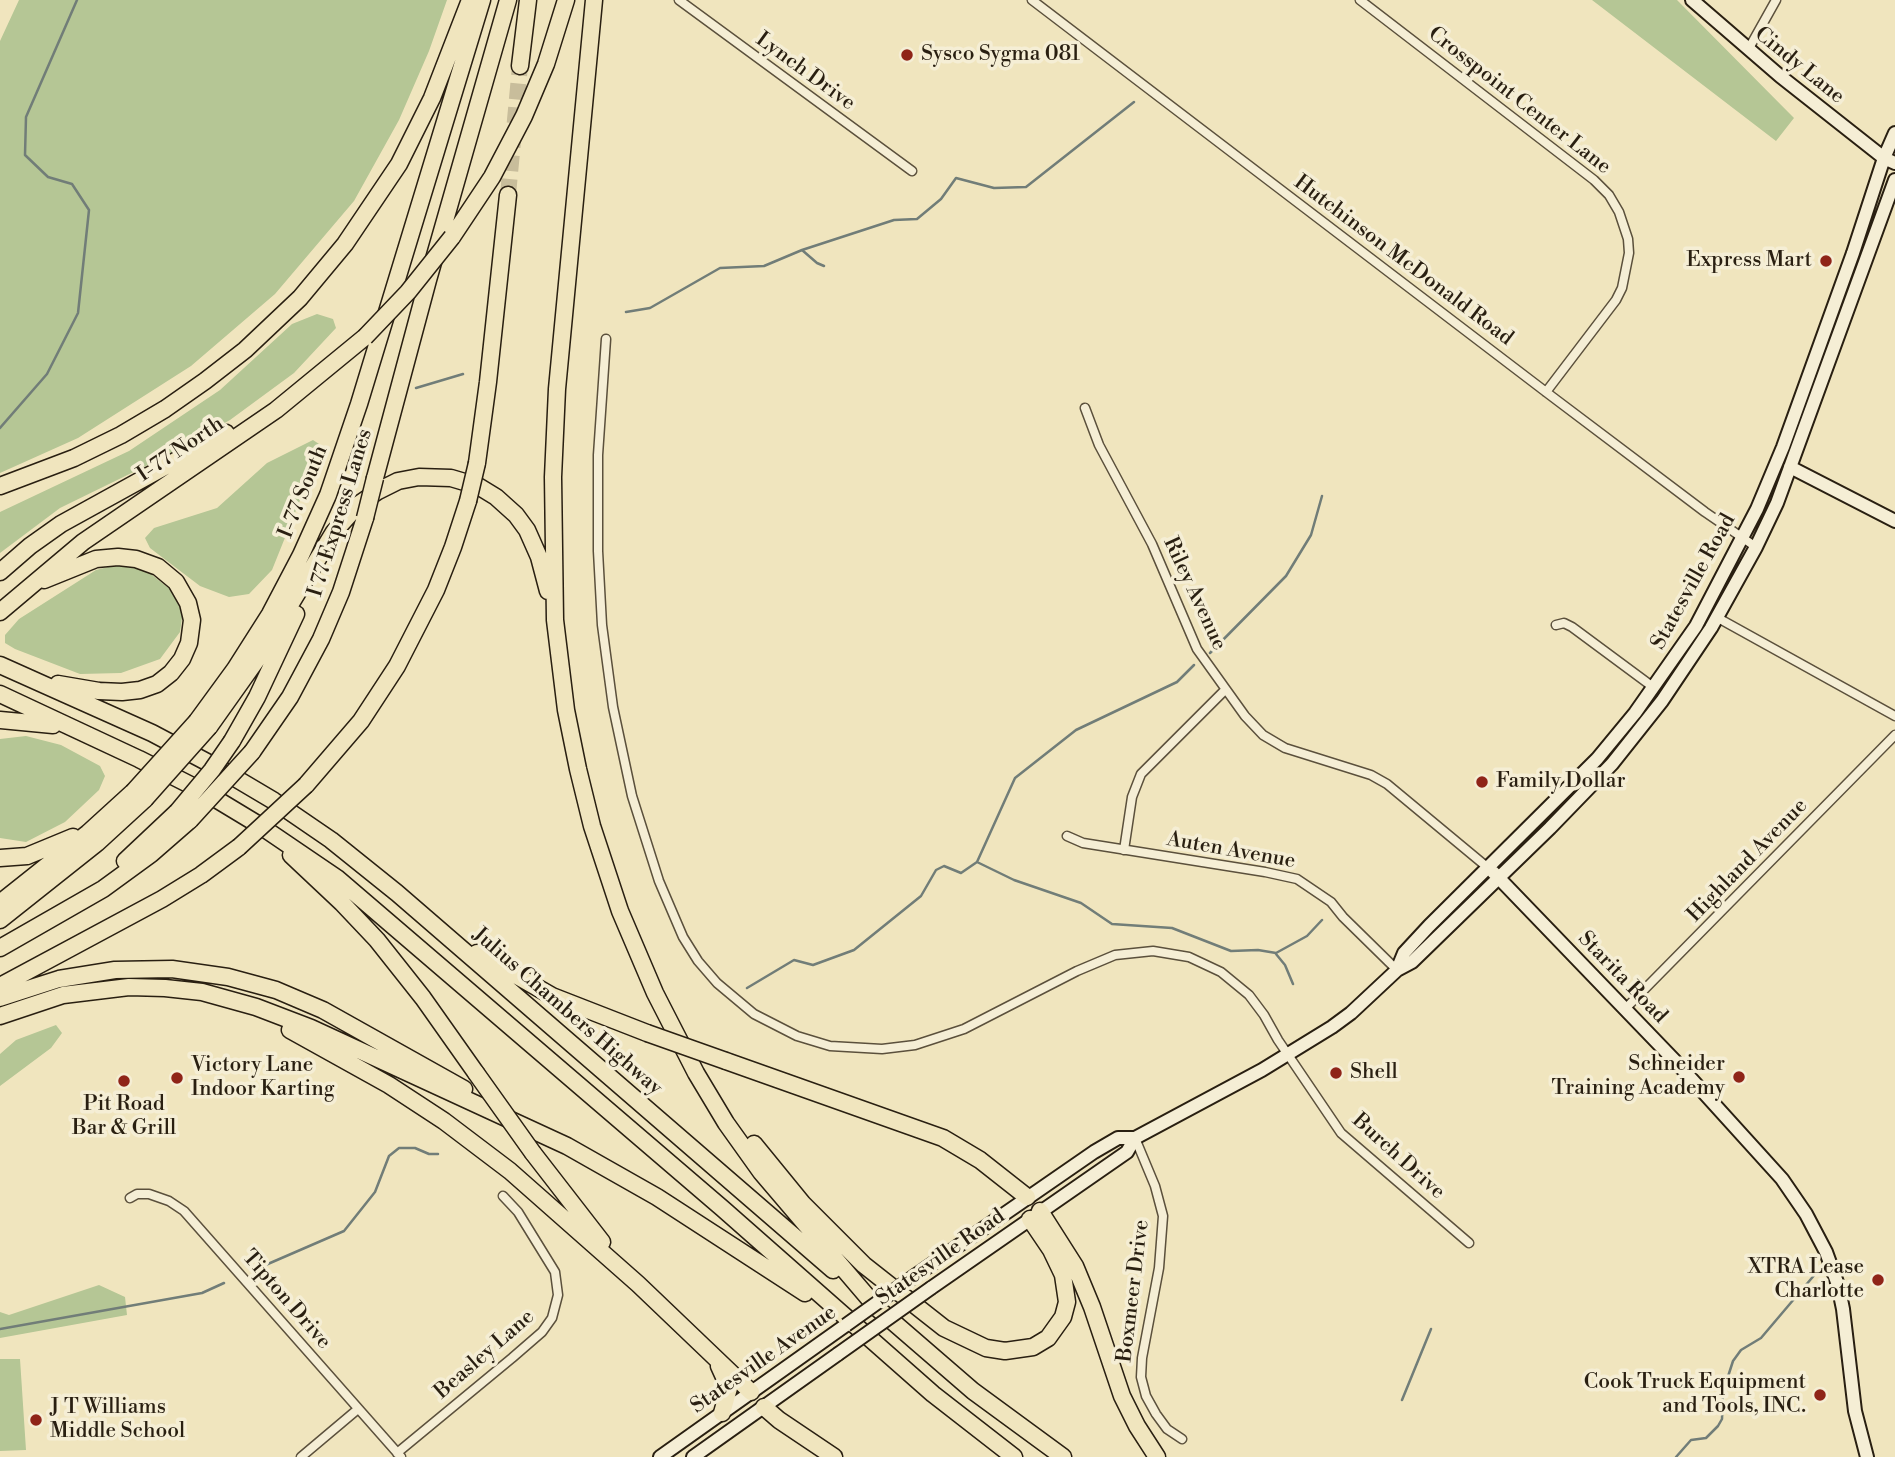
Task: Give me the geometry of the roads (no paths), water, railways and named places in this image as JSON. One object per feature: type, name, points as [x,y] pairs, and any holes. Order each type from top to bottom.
[{"type":"highway","points":[[0,486],[86,452],[165,409],[245,349],[299,298],[345,244],[399,164],[432,98],[470,0]]},
{"type":"highway","name":"I-77 South","points":[[203,724],[270,614],[328,495],[365,385],[482,0]]},
{"type":"highway","name":"I 77 Express Lanes","points":[[0,948],[120,877],[151,854],[184,816],[252,752],[290,697],[321,639],[341,592],[365,518],[428,281],[508,0]]},
{"type":"highway","points":[[520,66],[528,0]]},
{"type":"highway","name":"I-77 North","points":[[0,612],[83,542],[276,410],[361,341],[408,292],[452,237],[492,177],[524,116],[546,64],[566,0]]},
{"type":"highway","points":[[594,0],[555,420],[555,620],[566,710],[592,826],[631,939],[701,1082],[743,1148],[781,1197],[877,1308]]},
{"type":"highway","points":[[0,986],[153,905],[201,875],[239,846],[306,785],[360,721],[397,666],[436,590],[468,501],[477,463],[508,195]]},
{"type":"highway","points":[[0,572],[30,545],[61,524],[202,447],[260,410],[338,351],[361,341]]},
{"type":"highway","points":[[0,920],[97,843],[258,658],[326,544],[350,512],[368,497],[388,486],[408,479],[430,476],[469,483],[488,491],[503,502],[527,530],[542,566],[555,620]]},
{"type":"highway","points":[[184,816],[206,777],[232,741],[268,675],[326,544]]},
{"type":"highway","points":[[26,588],[84,563],[118,557],[136,558],[158,567],[176,582],[188,603],[192,620],[191,635],[182,659],[171,673],[149,687],[110,692],[33,680]]},
{"type":"highway","name":"Julius Chambers Highway","points":[[0,665],[152,733],[248,785],[331,840],[445,934],[973,1391],[1063,1457]]},
{"type":"highway","points":[[0,694],[163,771],[259,825],[337,878],[956,1413],[1014,1457]]},
{"type":"highway","points":[[0,720],[70,727]]},
{"type":"highway","points":[[0,903],[139,795]]},
{"type":"highway","points":[[0,858],[40,852],[97,825]]},
{"type":"highway","points":[[259,825],[377,940],[423,998],[533,1153],[638,1284]]},
{"type":"highway","points":[[445,934],[552,996],[608,1020],[943,1138],[981,1160],[1027,1197]]},
{"type":"highway","points":[[0,998],[59,979],[115,970],[172,969],[243,980],[292,996],[338,1018],[440,1074],[519,1123]]},
{"type":"highway","points":[[0,1016],[47,999],[95,989],[147,987],[228,998],[274,1013],[519,1123],[589,1158],[657,1197],[852,1324]]},
{"type":"highway","points":[[183,990],[252,1014],[300,1035],[416,1102],[510,1171],[638,1284],[751,1392]]},
{"type":"highway","points":[[669,1020],[738,1124],[803,1204],[881,1280],[955,1334],[986,1348],[1015,1351],[1041,1343],[1059,1325],[1067,1302],[1066,1284],[1035,1215]]},
{"type":"highway","points":[[1035,1215],[1075,1266],[1122,1396],[1157,1457]]},
{"type":"highway","points":[[716,1361],[729,1388],[722,1413]]},
{"type":"highway","points":[[764,1407],[834,1457]]},
{"type":"main road","name":"Cindy Lane","points":[[1692,0],[1748,50],[1890,160],[1895,173]]},
{"type":"main road","name":"Statesville Road","points":[[1397,970],[1405,953],[1487,867],[1597,759],[1696,626],[1742,538],[1783,447],[1853,253],[1890,160],[1895,133]]},
{"type":"main road","name":"Statesville Road","points":[[1027,1197],[1118,1138],[1135,1138],[1288,1055],[1351,1013],[1397,970],[1412,962],[1612,764],[1662,701],[1718,618],[1756,547],[1777,503],[1895,180]]},
{"type":"main road","points":[[1790,467],[1895,521]]},
{"type":"main road","name":"Starita Road","points":[[1487,867],[1625,1009],[1782,1178],[1813,1226],[1838,1285],[1855,1411],[1867,1457]]},
{"type":"main road","name":"Statesville Road","points":[[764,1407],[1126,1152],[1135,1138]]},
{"type":"main road","points":[[1027,1197],[1035,1215]]},
{"type":"main road","name":"Statesville Avenue","points":[[660,1457],[1027,1197]]},
{"type":"main road","points":[[751,1392],[764,1407]]},
{"type":"main road","name":"Statesville Avenue","points":[[693,1457],[764,1407]]},
{"type":"street","name":"Lynch Drive","points":[[679,0],[912,171]]},
{"type":"street","name":"Hutchinson McDonald Road","points":[[1032,0],[1546,393],[1756,547]]},
{"type":"street","name":"Crosspoint Center Lane","points":[[1360,0],[1594,180],[1609,195],[1619,212],[1627,235],[1629,253],[1622,288],[1616,300],[1546,393]]},
{"type":"street","points":[[1748,50],[1776,0]]},
{"type":"street","name":"Burch Drive","points":[[606,340],[598,455],[598,551],[605,651],[613,707],[632,796],[659,881],[683,937],[698,961],[717,983],[754,1014],[797,1036],[839,1047],[882,1049],[915,1045],[964,1029],[1103,959],[1128,953],[1166,952],[1201,961],[1230,978],[1257,1004],[1343,1136],[1469,1243]]},
{"type":"street","name":"Riley Avenue","points":[[1085,408],[1105,456],[1152,544],[1197,649],[1225,690],[1259,731],[1273,743],[1371,775],[1387,784],[1487,867]]},
{"type":"street","points":[[1718,618],[1895,716]]},
{"type":"street","points":[[1556,625],[1573,627],[1653,687]]},
{"type":"street","points":[[1124,850],[1132,797],[1141,774],[1225,690]]},
{"type":"street","name":"Highland Avenue","points":[[1625,1009],[1895,735]]},
{"type":"street","name":"Auten Avenue","points":[[1067,836],[1083,843],[1297,879],[1331,902],[1397,970]]},
{"type":"street","name":"Boxmeer Drive","points":[[1135,1138],[1155,1186],[1163,1216],[1159,1268],[1142,1358],[1141,1377],[1146,1395],[1156,1414],[1167,1429],[1182,1439]]},
{"type":"street","name":"Tipton Drive","points":[[131,1198],[137,1194],[149,1194],[169,1201],[184,1211],[399,1455]]},
{"type":"street","name":"Beasley Lane","points":[[399,1455],[542,1332],[552,1318],[558,1295],[555,1272],[518,1212],[503,1196]]},
{"type":"street","points":[[301,1457],[358,1409]]},
{"type":"waterway","points":[[0,428],[47,374],[78,313],[89,210],[72,184],[48,177],[25,155],[26,117],[77,0]]},
{"type":"waterway","points":[[626,312],[650,308],[720,268],[764,266],[802,250],[894,220],[917,219],[941,199],[956,178],[994,188],[1026,187],[1134,102]]},
{"type":"waterway","points":[[802,250],[824,266]]},
{"type":"waterway","points":[[416,388],[463,374]]},
{"type":"waterway","points":[[1210,653],[1286,576],[1311,535],[1322,496]]},
{"type":"waterway","points":[[747,988],[794,960],[813,965],[854,950],[921,896],[936,870],[944,866],[961,873],[977,862],[1015,778],[1076,730],[1177,682],[1194,665]]},
{"type":"waterway","points":[[977,862],[1014,880],[1081,903],[1112,924],[1172,928],[1231,951],[1258,950],[1276,953],[1307,936],[1322,920]]},
{"type":"waterway","points":[[1276,954],[1285,965],[1293,984]]},
{"type":"waterway","points":[[254,1270],[344,1231],[375,1192],[389,1156],[399,1148],[415,1148],[429,1154],[438,1154]]},
{"type":"waterway","points":[[1676,1457],[1691,1440],[1706,1438],[1718,1426],[1722,1419],[1723,1392],[1733,1361],[1741,1350],[1761,1338],[1822,1266]]},
{"type":"waterway","points":[[0,1329],[202,1293],[224,1283]]},
{"type":"waterway","points":[[1402,1400],[1431,1329]]},
{"type":"tunnel","points":[[508,195],[520,66]]},
{"type":"place","name":"Sysco Sygma 081","points":[[907,55]]},
{"type":"place","name":"Express Mart","points":[[1826,261]]},
{"type":"place","name":"Family Dollar","points":[[1482,782]]},
{"type":"place","name":"Shell","points":[[1336,1073]]},
{"type":"place","name":"Schneider Training Academy","points":[[1739,1077]]},
{"type":"place","name":"Victory Lane Indoor Karting","points":[[177,1078]]},
{"type":"place","name":"Pit Road Bar & Grill","points":[[124,1081]]},
{"type":"place","name":"XTRA Lease Charlotte","points":[[1878,1280]]},
{"type":"place","name":"Cook Truck Equipment and Tools, INC.","points":[[1820,1395]]},
{"type":"place","name":"J T Williams Middle School","points":[[36,1420]]}]
